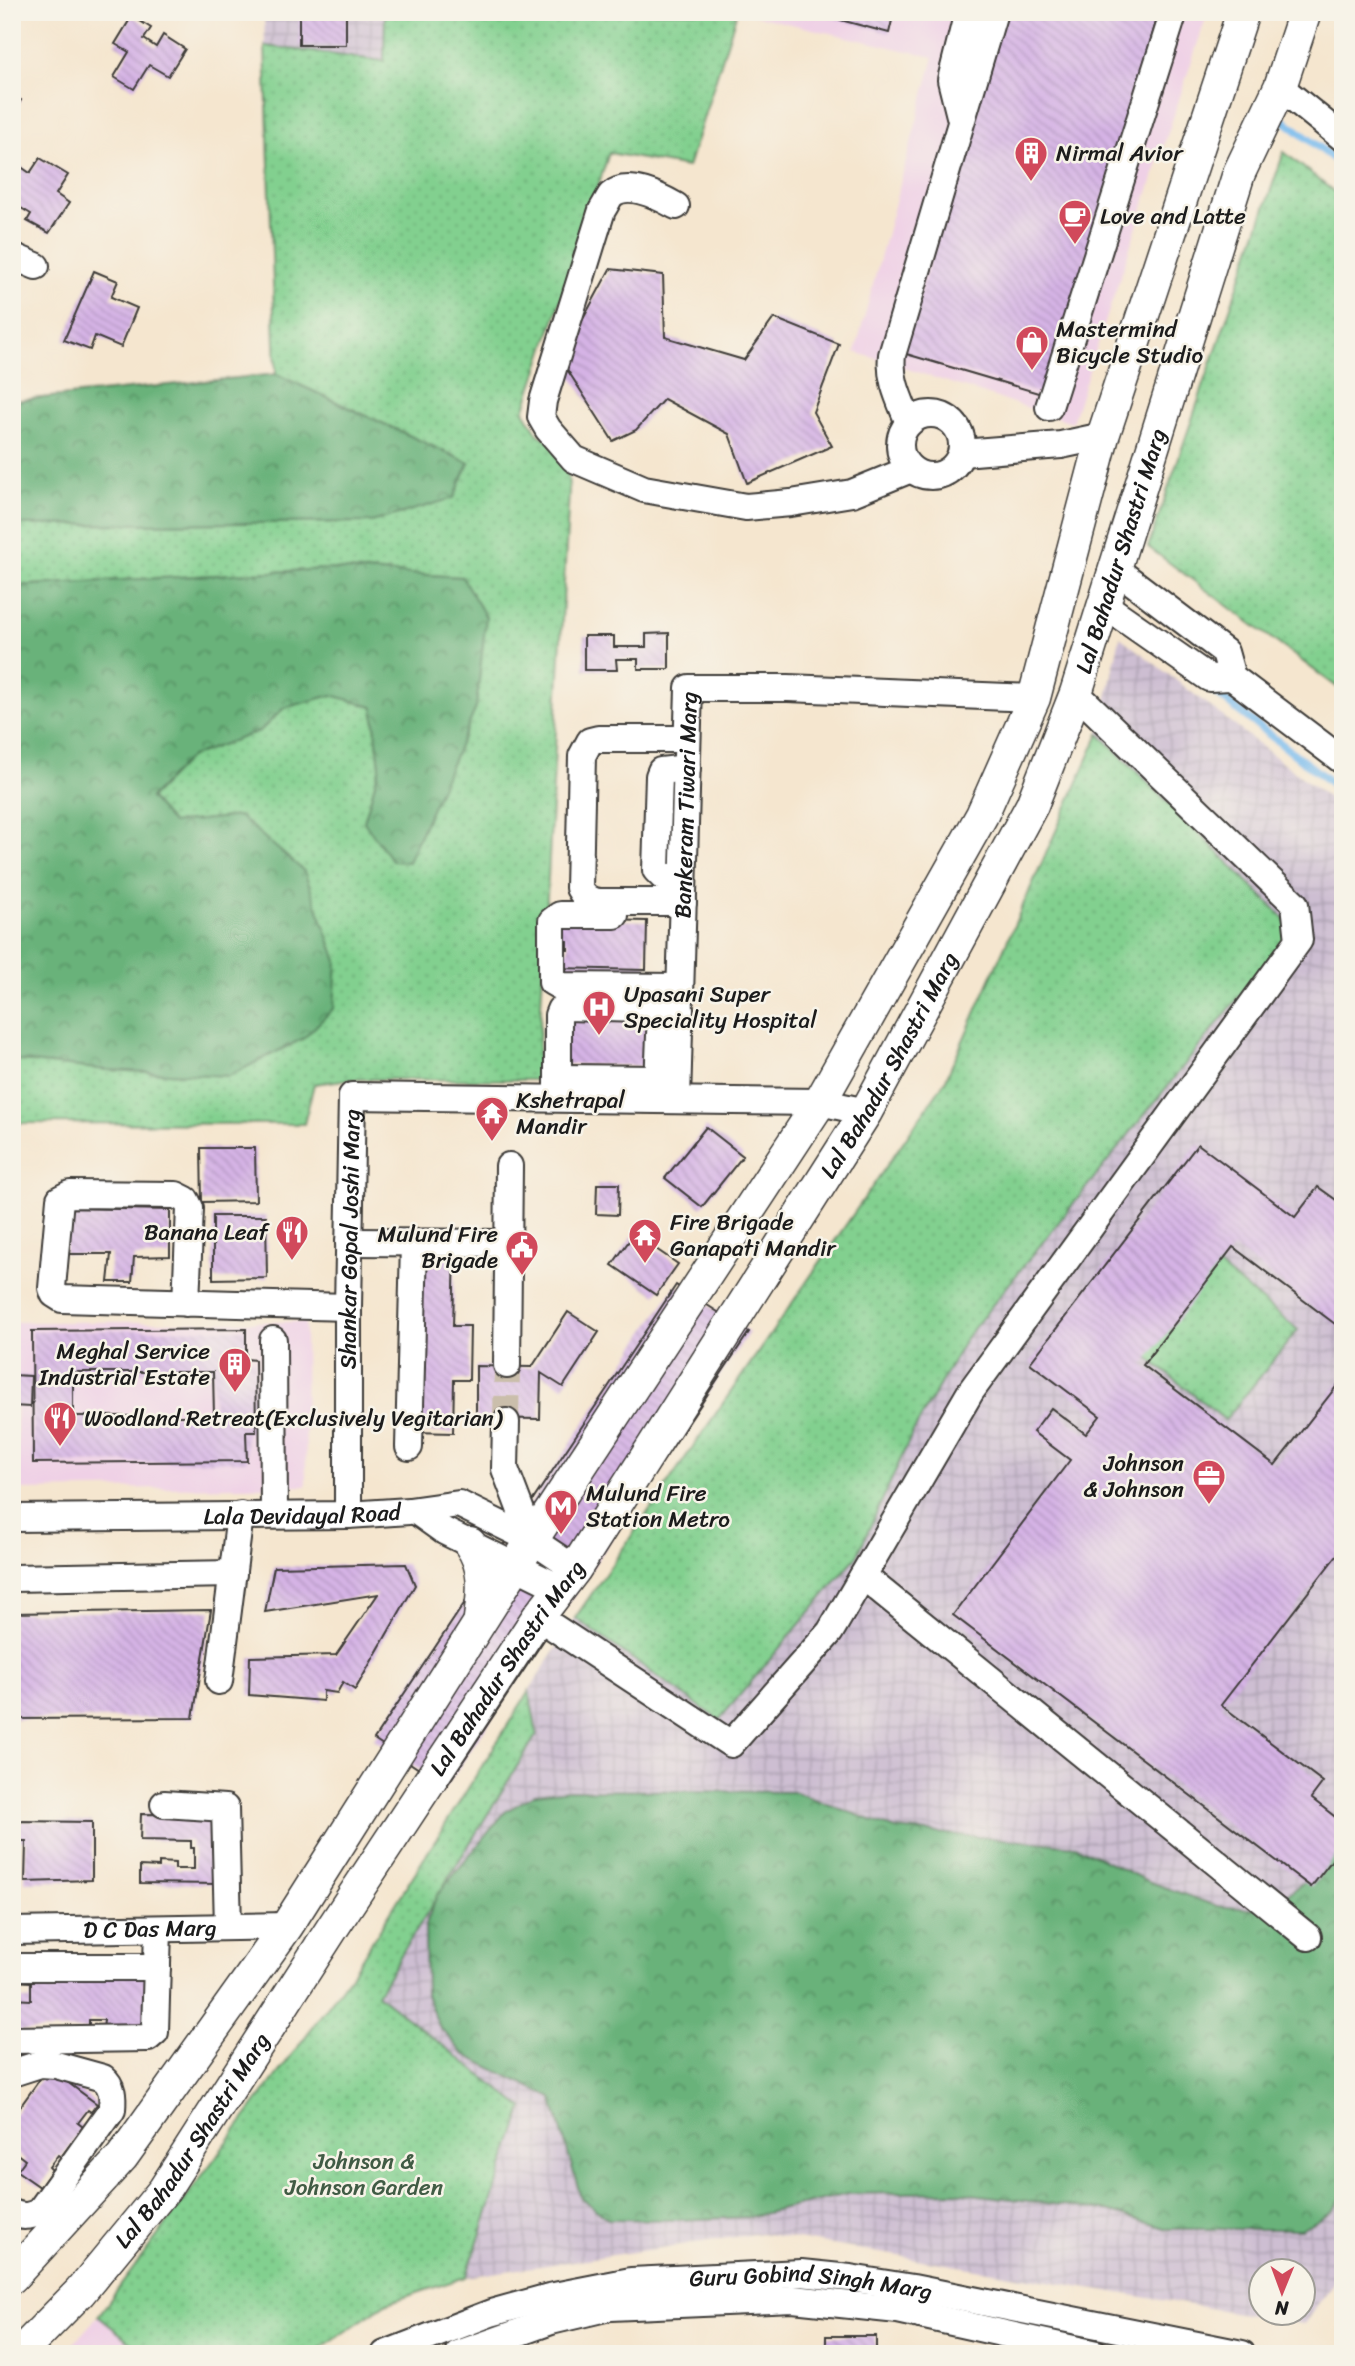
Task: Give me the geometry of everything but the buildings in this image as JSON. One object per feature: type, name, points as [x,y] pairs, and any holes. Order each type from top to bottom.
[{"type":"main road","name":"Lal Bahadur Shastri Marg","points":[[12,2277],[122,2157],[287,1926],[532,1540],[820,1102],[982,815],[1034,698],[1102,436],[1243,12]]},
{"type":"main road","name":"Lal Bahadur Shastri Marg","points":[[19,2354],[80,2292],[164,2190],[333,1927],[538,1617],[568,1578],[866,1112],[1032,805],[1076,692],[1239,173],[1280,87],[1305,12]]},
{"type":"main road","points":[[470,1544],[478,1555],[482,1572],[480,1623]]},
{"type":"street","points":[[961,121],[951,80],[968,12]]},
{"type":"street","points":[[909,423],[893,383],[892,355],[994,12]]},
{"type":"street","points":[[1049,407],[1174,12]]},
{"type":"street","points":[[1280,87],[1343,138]]},
{"type":"street","points":[[677,206],[661,197],[626,188],[611,195],[602,211],[543,401],[541,417],[548,429],[574,458],[644,489],[746,507],[852,493],[911,469],[931,476],[941,474],[957,462],[962,453],[960,433],[947,418],[927,414],[909,423],[903,431],[901,451],[911,469]]},
{"type":"street","points":[[962,453],[1060,445],[1102,436]]},
{"type":"street","points":[[1114,568],[1225,652],[1232,677],[1343,761]]},
{"type":"street","points":[[1103,604],[1209,678],[1232,677]]},
{"type":"street","name":"Bankeram Tiwari Marg","points":[[664,1088],[673,998],[682,739],[688,688],[788,688],[1034,698]]},
{"type":"street","points":[[538,1617],[731,1744],[830,1632],[971,1391],[1298,940],[1295,904],[1076,692]]},
{"type":"street","points":[[678,898],[599,902],[584,896],[579,888],[582,757],[590,741],[598,739],[682,739]]},
{"type":"street","points":[[673,998],[555,984],[551,979],[552,921],[560,915],[678,898]]},
{"type":"street","points":[[558,1088],[558,1015],[561,1010],[566,1007],[673,998]]},
{"type":"street","name":"Shankar Gopal Joshi Marg","points":[[348,1515],[352,1096],[558,1088],[664,1088],[820,1102],[866,1112]]},
{"type":"street","points":[[507,1365],[509,1166]]},
{"type":"street","points":[[186,1303],[190,1208],[186,1200],[176,1195],[70,1194],[60,1199],[52,1288],[54,1294],[62,1299],[186,1303],[348,1307]]},
{"type":"street","points":[[349,1242],[508,1242]]},
{"type":"street","points":[[410,1447],[414,1243]]},
{"type":"street","points":[[273,1340],[274,1515]]},
{"type":"street","points":[[506,1422],[505,1469],[532,1540]]},
{"type":"street","name":"Lala Devidayal Road","points":[[12,1518],[348,1515],[416,1511],[459,1504],[532,1540],[568,1578]]},
{"type":"street","points":[[416,1511],[444,1531],[515,1567],[568,1578]]},
{"type":"street","points":[[219,1681],[240,1515]]},
{"type":"street","points":[[12,1578],[233,1574]]},
{"type":"street","points":[[863,1576],[1308,1937]]},
{"type":"street","points":[[164,1804],[225,1808],[228,1927]]},
{"type":"street","name":"D C Das Marg","points":[[12,1931],[287,1926]]},
{"type":"street","points":[[12,2040],[153,2036],[158,1929]]},
{"type":"street","points":[[12,1967],[157,1967]]},
{"type":"street","points":[[12,2073],[40,2064],[56,2065],[103,2078],[108,2082],[113,2100],[112,2110],[39,2212],[31,2216],[12,2213]]},
{"type":"street","name":"Guru Gobind Singh Marg","points":[[385,2354],[491,2313],[549,2297],[631,2281],[801,2273],[914,2288],[1242,2354]]},
{"type":"street","name":"Guru Gobind Singh Marg","points":[[458,2354],[551,2321],[610,2308],[793,2299],[898,2310],[1096,2354]]},
{"type":"shaded area","points":[[264,12],[385,12],[384,61],[265,46]]},
{"type":"shaded area","points":[[739,12],[1208,12],[1072,422],[855,352],[934,57]]},
{"type":"shaded area","name":"Johnson & Johnson","points":[[1120,637],[1343,809],[1343,2269],[1316,2307],[1316,2258],[1246,2258],[1246,2314],[761,2233],[466,2277],[523,2108],[377,1995],[536,1734],[529,1691],[575,1618],[945,1081],[1099,734]]},
{"type":"shaded area","name":"Meghal Service Industrial Estate","points":[[13,1322],[305,1322],[306,1486],[19,1490]]},
{"type":"shaded area","points":[[98,2316],[145,2354],[64,2354]]},
{"type":"green space","points":[[385,12],[737,12],[688,167],[609,153],[524,411],[538,434],[567,452],[569,491],[537,1080],[351,1079],[314,1084],[304,1124],[12,1123],[12,1060],[107,1070],[229,1076],[304,1038],[239,816],[172,823],[150,798],[191,756],[260,731],[284,708],[332,695],[373,707],[380,766],[364,822],[462,577],[327,569],[12,586],[12,525],[372,522],[469,463],[276,374],[265,46],[384,61]]},
{"type":"green space","points":[[1284,152],[1343,199],[1343,678],[1337,687],[1148,547]]},
{"type":"green space","points":[[276,374],[469,463],[454,498],[372,522],[12,525],[12,401]]},
{"type":"green space","points":[[327,569],[462,577],[486,617],[476,708],[408,862],[392,861],[364,822],[380,766],[373,707],[332,695],[284,708],[260,731],[191,756],[150,798],[172,823],[239,816],[304,871],[337,961],[334,1008],[304,1038],[229,1076],[107,1070],[12,1060],[12,586]]},
{"type":"green space","points":[[1099,734],[1294,928],[966,1338],[912,1434],[857,1556],[719,1720],[575,1618],[945,1081]]},
{"type":"green space","points":[[1215,1263],[1298,1330],[1225,1420],[1142,1353]]},
{"type":"green space","name":"Johnson & Johnson Garden","points":[[529,1691],[537,1734],[377,1994],[523,2108],[466,2277],[387,2303],[312,2354],[145,2354],[98,2316],[351,1975]]},
{"type":"green space","points":[[569,1790],[795,1792],[895,1829],[1076,1846],[1145,1880],[1216,1906],[1250,1909],[1284,1897],[1313,1875],[1343,1834],[1343,2196],[1332,2211],[1301,2229],[1168,2229],[1104,2210],[954,2192],[848,2194],[749,2217],[608,2219],[581,2198],[552,2098],[463,2054],[439,2026],[426,1995],[425,1926],[437,1895],[505,1812],[535,1794]]},
{"type":"waterway","points":[[1285,121],[1343,166]]},
{"type":"waterway","points":[[1207,686],[1343,792]]},
{"type":"tunnel","points":[[506,1422],[507,1365]]},
{"type":"place","name":"Nirmal Avior","points":[[1031,183]]},
{"type":"place","name":"Love and Latte","points":[[1075,246]]},
{"type":"place","name":"Mastermind Bicycle Studio","points":[[1032,372]]},
{"type":"place","name":"Upasani Super Speciality Hospital","points":[[599,1037]]},
{"type":"place","name":"Kshetrapal Mandir","points":[[492,1143]]},
{"type":"place","name":"Banana Leaf","points":[[292,1262]]},
{"type":"place","name":"Fire Brigade Ganapati Mandir","points":[[645,1265]]},
{"type":"place","name":"Mulund Fire Brigade","points":[[522,1277]]},
{"type":"place","name":"Meghal Service Industrial Estate","points":[[235,1394]]},
{"type":"place","name":"Woodland Retreat(Exclusively Vegitarian)","points":[[60,1448]]},
{"type":"place","name":"Johnson & Johnson","points":[[1209,1506]]},
{"type":"place","name":"Mulund Fire Station Metro","points":[[561,1536]]}]
